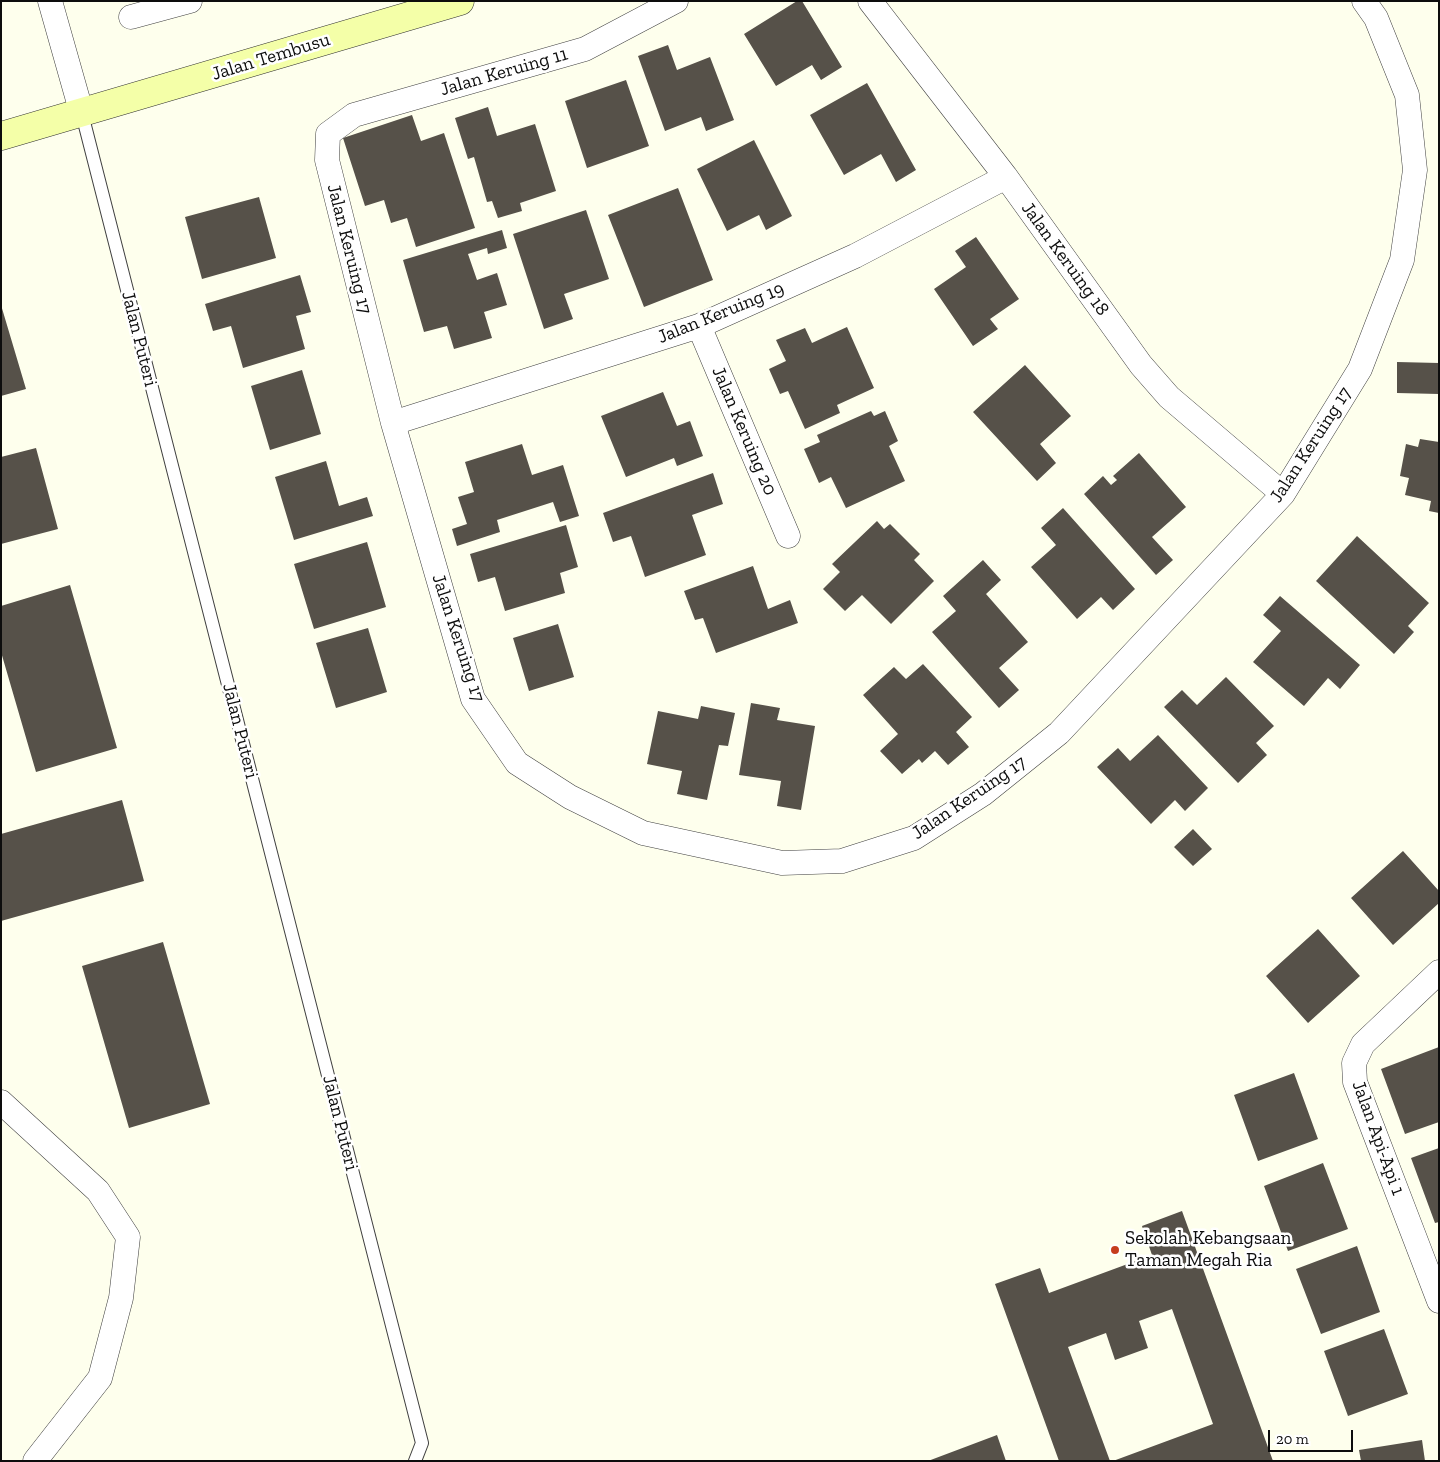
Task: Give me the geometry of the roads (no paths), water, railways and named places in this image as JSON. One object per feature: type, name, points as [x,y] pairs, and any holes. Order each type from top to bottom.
[{"type":"street","name":"Jalan Puteri","points":[[50,1],[82,114]]},
{"type":"street","points":[[131,17],[190,1]]},
{"type":"street","name":"Jalan Tembusu","points":[[1,136],[82,114],[460,1]]},
{"type":"street","name":"Jalan Keruing 11","points":[[328,134],[354,115],[585,49],[676,1]]},
{"type":"street","name":"Jalan Keruing 18","points":[[870,1],[1006,178],[1141,365],[1169,397],[1283,494]]},
{"type":"street","name":"Jalan Keruing 17","points":[[328,134],[327,160],[393,423],[473,699],[517,763],[570,798],[643,833],[782,863],[842,861],[914,838],[982,794],[1059,734],[1283,494],[1360,369],[1402,260],[1415,170],[1407,95],[1376,18],[1364,1]]},
{"type":"street","name":"Jalan Keruing 19","points":[[393,423],[699,326],[856,256],[1006,178]]},
{"type":"street","name":"Jalan Keruing 20","points":[[699,326],[788,536]]},
{"type":"street","name":"Jalan Api-Api 1","points":[[1439,972],[1363,1044],[1354,1063],[1355,1082],[1439,1301]]},
{"type":"street","points":[[1,1102],[98,1191],[128,1237],[121,1298],[100,1378],[35,1461]]},
{"type":"lane","name":"Jalan Puteri","points":[[82,114],[420,1433],[422,1443],[415,1461]]},
{"type":"place","name":"Sekolah Kebangsaan Taman Megah Ria","points":[[1115,1250]]}]
